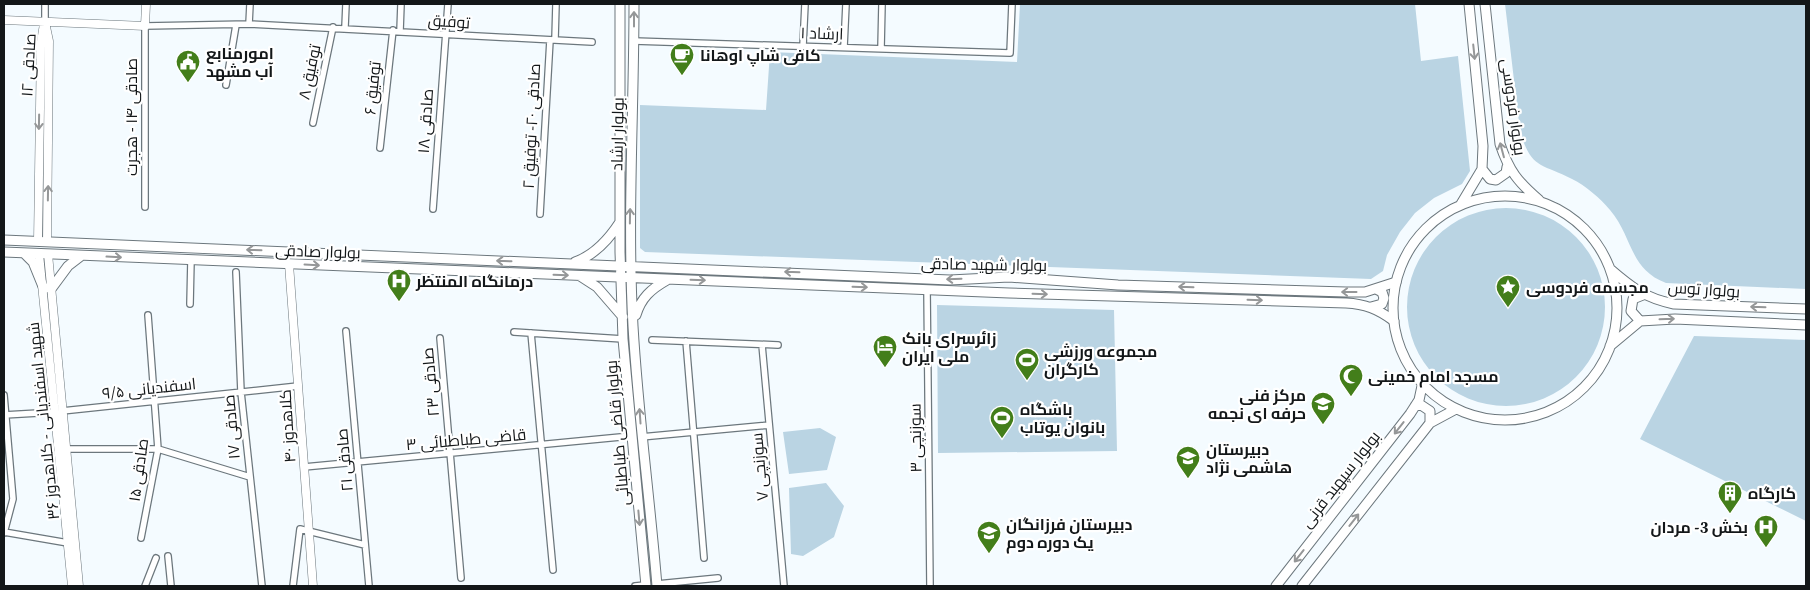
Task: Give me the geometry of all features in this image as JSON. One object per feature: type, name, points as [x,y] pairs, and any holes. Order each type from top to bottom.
[{"type":"main road","name":"بولوار ارشاد","points":[[620,4],[621,277]]},
{"type":"main road","name":"بولوار ارشاد","points":[[632,278],[634,4]]},
{"type":"main road","name":"بولوار فردوسی","points":[[1461,204],[1482,170],[1484,146],[1469,4]]},
{"type":"main road","name":"بولوار فردوسی","points":[[1485,4],[1500,144],[1507,167],[1522,185],[1541,202]]},
{"type":"main road","points":[[1482,170],[1490,179],[1496,180],[1502,177],[1507,167]]},
{"type":"main road","points":[[1492,196],[1517,196],[1541,202],[1566,214],[1585,230],[1598,245],[1610,269],[1616,293],[1616,319],[1610,346],[1597,372],[1572,398],[1550,411],[1518,419],[1489,419],[1456,409],[1422,386],[1406,360],[1394,320],[1396,282],[1406,255],[1419,236],[1435,220],[1461,204],[1492,196]]},
{"type":"main road","points":[[570,263],[591,254],[612,235],[620,221]]},
{"type":"main road","name":"بولوار صادقی","points":[[4,240],[570,263]]},
{"type":"main road","points":[[43,241],[43,254]]},
{"type":"main road","name":"بولوار صادقی","points":[[4,252],[632,278]]},
{"type":"main road","points":[[24,253],[33,262],[47,289],[68,266],[81,256]]},
{"type":"main road","name":"بولوار شهید صادقی","points":[[570,263],[950,280],[1009,277],[1118,285],[1346,292],[1376,289],[1396,282]]},
{"type":"main road","name":"بولوار توس","points":[[1610,269],[1643,295],[1674,304],[1806,308]]},
{"type":"main road","points":[[580,276],[597,287],[622,317]]},
{"type":"main road","name":"بولوار قاضی طباطبائی","points":[[621,277],[622,317],[631,436],[646,586]]},
{"type":"main road","points":[[1009,277],[1009,293]]},
{"type":"main road","name":"بولوار شهید صادقی","points":[[632,278],[1009,293],[1346,303],[1370,307],[1394,320]]},
{"type":"main road","name":"بولوار قاضی طباطبائی","points":[[632,278],[633,325],[641,436],[657,585]]},
{"type":"main road","points":[[633,325],[640,302],[656,286],[669,279]]},
{"type":"main road","points":[[1370,307],[1382,304],[1384,298],[1382,292],[1376,289]]},
{"type":"main road","points":[[1610,346],[1640,321],[1631,311],[1631,304],[1633,299],[1643,295]]},
{"type":"main road","name":"بولوار توس","points":[[1640,321],[1675,319],[1806,325]]},
{"type":"main road","name":"بولوار سپهبد قرنی","points":[[1276,586],[1415,406],[1422,386]]},
{"type":"main road","points":[[1415,406],[1420,405],[1430,411],[1430,423]]},
{"type":"main road","points":[[1302,586],[1430,423],[1456,409]]},
{"type":"street","points":[[45,4],[45,22]]},
{"type":"street","points":[[145,26],[146,4]]},
{"type":"street","points":[[249,24],[250,4]]},
{"type":"street","points":[[345,28],[346,4]]},
{"type":"street","points":[[400,31],[401,4]]},
{"type":"street","name":"صادقی ۱۸","points":[[433,209],[448,4]]},
{"type":"street","name":"صادقی ۲۰- توفیق ۲","points":[[540,214],[556,4]]},
{"type":"street","points":[[803,46],[805,4]]},
{"type":"street","points":[[844,47],[846,4]]},
{"type":"street","points":[[881,48],[882,4]]},
{"type":"street","name":"ارشاد ۱","points":[[634,41],[1010,52],[1012,4]]},
{"type":"street","name":"توفیق","points":[[4,20],[145,26],[249,24],[333,27],[445,35],[592,42]]},
{"type":"street","name":"صادقی ۱۲","points":[[43,241],[49,41],[45,22]]},
{"type":"street","points":[[226,85],[236,25]]},
{"type":"street","name":"صادقی ۱۴ - هجرت","points":[[145,26],[145,208]]},
{"type":"street","name":"توفیق ۸","points":[[313,123],[333,27]]},
{"type":"street","name":"توفیق ۶","points":[[380,148],[392,30]]},
{"type":"street","name":"شهید اسفندیانی - کلاهدوز ۳۶","points":[[43,254],[59,412],[72,586]]},
{"type":"street","points":[[190,304],[191,260]]},
{"type":"street","name":"کلاهدوز ۴۰","points":[[289,264],[313,586]]},
{"type":"street","name":"صادقی ۱۷","points":[[236,272],[242,392],[262,586]]},
{"type":"street","name":"سوزنچی ۳","points":[[927,290],[930,586]]},
{"type":"street","name":"صادقی ۱۵","points":[[141,538],[158,449],[148,315]]},
{"type":"street","name":"صادقی ۲۱","points":[[346,331],[369,586]]},
{"type":"street","points":[[514,332],[624,339]]},
{"type":"street","points":[[532,333],[552,570]]},
{"type":"street","name":"صادقی ۲۳","points":[[440,338],[461,578]]},
{"type":"street","points":[[652,340],[778,345]]},
{"type":"street","points":[[686,341],[704,558]]},
{"type":"street","name":"سوزنچی ۷","points":[[762,345],[784,586]]},
{"type":"street","name":"اسفندیانی ۹/۵","points":[[5,415],[59,412],[154,400],[298,386]]},
{"type":"street","points":[[4,395],[13,500],[4,532],[68,543]]},
{"type":"street","name":"شهید اسفندیانی - کلاهدوز ۳۶","points":[[59,412],[66,449],[78,586]]},
{"type":"street","points":[[641,436],[769,425]]},
{"type":"street","name":"قاضی طباطبائی ۳","points":[[304,467],[631,436]]},
{"type":"street","points":[[66,449],[158,449],[250,477]]},
{"type":"street","points":[[293,586],[300,529],[365,545]]},
{"type":"street","points":[[168,556],[172,586]]},
{"type":"street","points":[[145,586],[156,558]]},
{"type":"street","points":[[657,585],[718,578]]},
{"type":"street","points":[[635,586],[646,586]]},
{"type":"shaded area","points":[[1020,4],[1415,4],[1421,61],[1458,56],[1470,171],[1462,184],[1434,198],[1415,213],[1400,232],[1387,255],[1383,271],[1371,279],[645,252],[640,248],[640,105],[766,110],[770,52],[1017,62]]},
{"type":"shaded area","points":[[1505,4],[1806,4],[1806,289],[1666,283],[1654,277],[1645,269],[1638,261],[1617,220],[1602,201],[1577,182],[1544,167],[1533,159],[1528,152],[1520,131]]},
{"type":"shaded area","points":[[1496,208],[1516,208],[1535,212],[1553,220],[1569,230],[1583,244],[1601,278],[1605,307],[1601,336],[1593,354],[1583,370],[1569,384],[1535,402],[1516,406],[1496,406],[1477,402],[1459,394],[1443,384],[1429,370],[1411,336],[1407,317],[1407,297],[1411,278],[1419,260],[1429,244],[1443,230],[1477,212]]},
{"type":"shaded area","name":"مجموعه ورزشی کارگران","points":[[937,305],[1114,310],[1117,451],[938,453]]},
{"type":"shaded area","points":[[1694,336],[1806,340],[1806,521],[1640,439]]},
{"type":"shaded area","points":[[820,428],[836,437],[827,470],[789,474],[783,432]]},
{"type":"shaded area","points":[[826,483],[844,506],[834,537],[803,556],[791,554],[789,488]]},
{"type":"place","name":"کافی شاپ اوهانا","points":[[682,76]]},
{"type":"place","name":"امورمنابع آب مشهد","points":[[188,83]]},
{"type":"place","name":"درمانگاه المنتظر","points":[[399,302]]},
{"type":"place","name":"مجسمه فردوسی","points":[[1508,308]]},
{"type":"place","name":"زائرسرای بانک ملی ایران","points":[[885,368]]},
{"type":"place","name":"مجموعه ورزشی کارگران","points":[[1027,381]]},
{"type":"place","name":"مسجد امام خمینی","points":[[1351,397]]},
{"type":"place","name":"مرکز فنی حرفه ای نجمه","points":[[1323,425]]},
{"type":"place","name":"باشگاه بانوان یوتاب","points":[[1002,439]]},
{"type":"place","name":"دبیرستان هاشمی نژاد","points":[[1188,479]]},
{"type":"place","name":"کارگاه","points":[[1730,514]]},
{"type":"place","name":"بخش 3- مردان","points":[[1766,548]]},
{"type":"place","name":"دبیرستان فرزانگان یک دوره دوم","points":[[989,554]]}]
